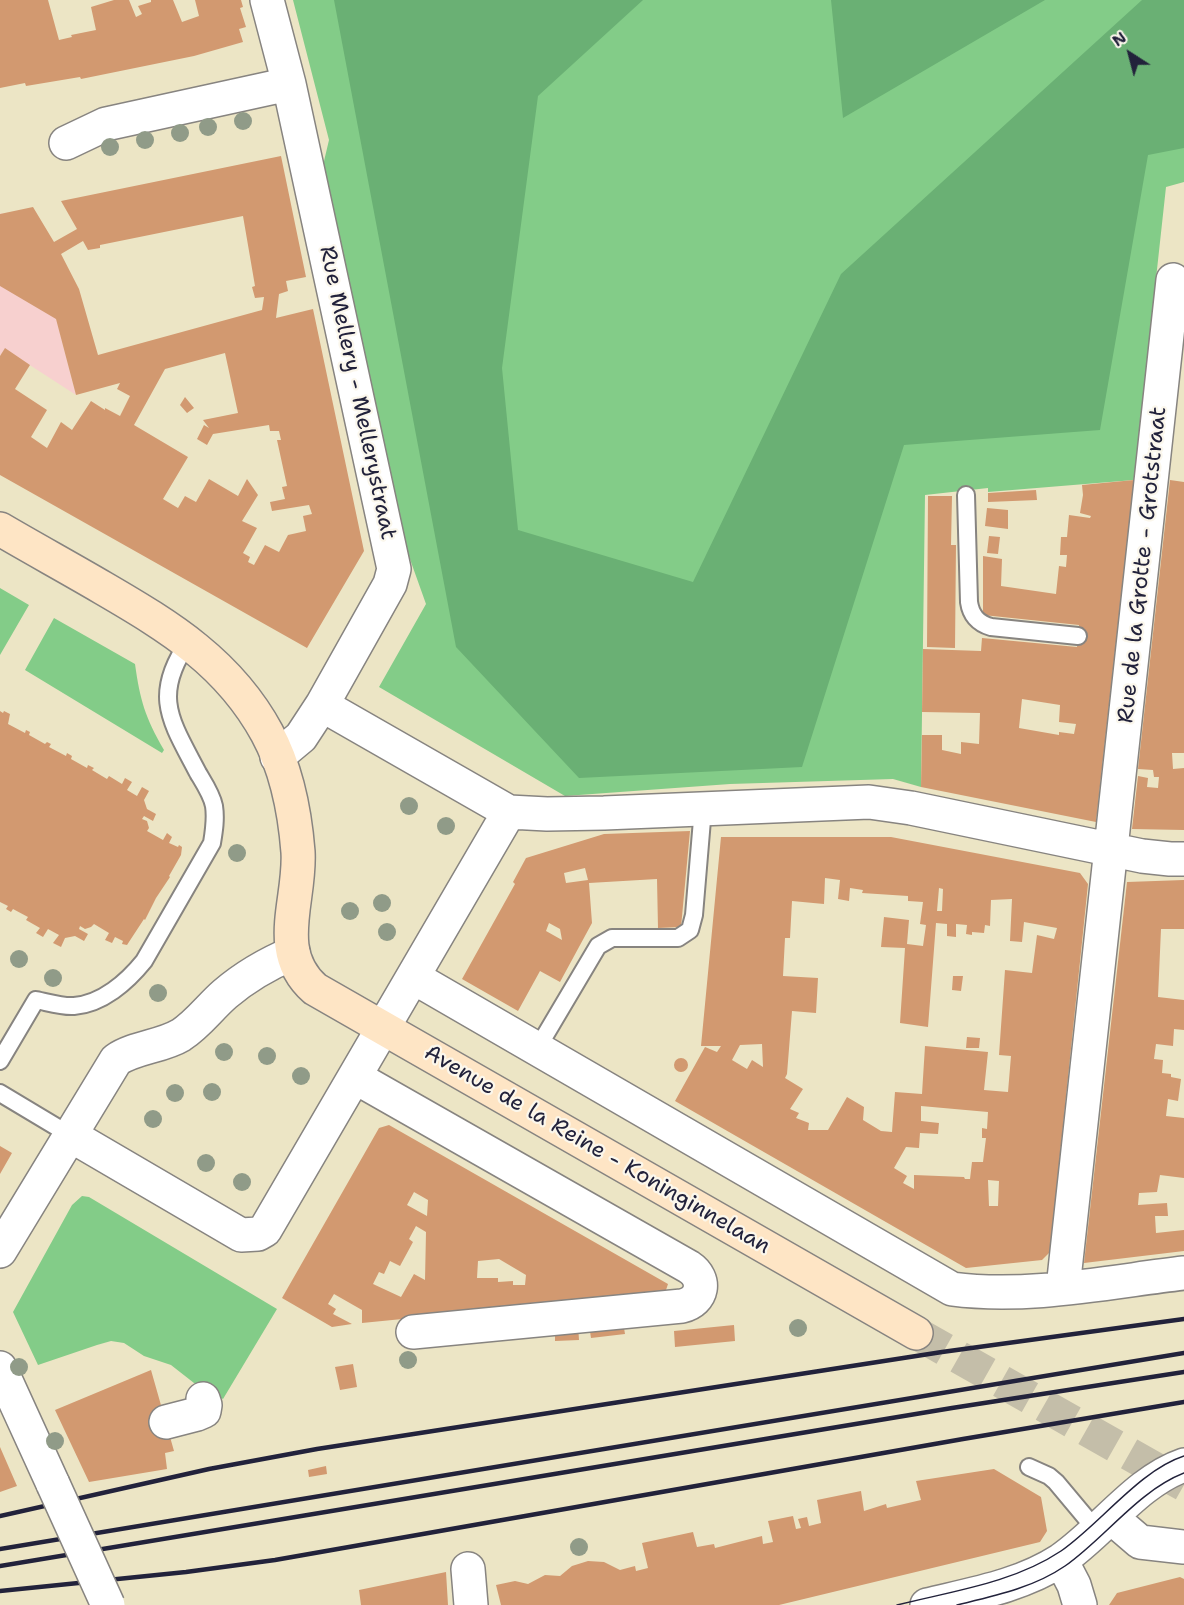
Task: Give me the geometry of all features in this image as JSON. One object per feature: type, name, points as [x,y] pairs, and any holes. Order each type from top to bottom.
[{"type":"main road","points":[[0,529],[125,600],[189,641],[220,669],[244,696],[268,735],[288,793],[298,851],[298,874],[291,921],[292,953]]},
{"type":"main road","name":"Avenue de la Reine - Koninginnelaan","points":[[292,953],[298,970],[315,989],[916,1333]]},
{"type":"street","name":"Rue Mellery - Mellerystraat","points":[[267,0],[290,84],[394,569],[390,584],[322,705],[301,737],[277,757]]},
{"type":"street","points":[[66,142],[106,124],[290,84]]},
{"type":"street","name":"Rue de la Grotte - Grotstraat","points":[[1063,1288],[1104,898],[1112,850],[1125,641],[1173,280]]},
{"type":"street","points":[[322,705],[509,812],[547,814],[845,802],[891,804],[1112,850],[1184,859]]},
{"type":"street","points":[[70,1135],[241,1235],[258,1234],[265,1230],[509,812]]},
{"type":"street","points":[[0,1251],[116,1060],[124,1054],[153,1047],[181,1035],[244,978],[292,953]]},
{"type":"street","points":[[413,977],[947,1287],[956,1290],[1011,1292],[1184,1273]]},
{"type":"street","points":[[355,1077],[690,1267],[699,1276],[701,1290],[694,1301],[682,1306],[413,1332]]},
{"type":"street","points":[[0,1368],[108,1605]]},
{"type":"street","points":[[166,1422],[204,1411],[203,1399]]},
{"type":"street","points":[[927,1605],[999,1587],[1033,1575],[1061,1560],[1152,1482],[1184,1465]]},
{"type":"street","points":[[1104,1524],[1140,1542],[1184,1547]]},
{"type":"street","points":[[1061,1560],[1074,1585],[1080,1605]]},
{"type":"street","points":[[468,1569],[471,1605]]},
{"type":"lane","points":[[966,495],[969,602],[973,616],[991,627],[1078,636]]},
{"type":"lane","points":[[0,1061],[36,1000],[74,1006],[116,989],[132,975],[144,961],[212,843],[215,827],[214,805],[174,726],[168,706],[167,689],[172,669],[189,641]]},
{"type":"lane","points":[[537,1049],[594,953],[604,941],[612,938],[678,938],[690,930],[694,915],[703,808]]},
{"type":"lane","points":[[0,1093],[70,1135]]},
{"type":"lane","points":[[1029,1467],[1049,1476],[1104,1524]]},
{"type":"shaded area","points":[[2,213],[52,302],[76,395],[5,349],[0,356],[0,214]]},
{"type":"green space","points":[[293,0],[1184,0],[1184,182],[1166,187],[1134,480],[988,492],[988,488],[925,495],[921,787],[893,779],[730,784],[565,796],[379,687],[426,604],[406,548],[361,365],[320,178],[329,140]]},
{"type":"green space","points":[[334,0],[643,0],[538,96],[502,368],[518,530],[693,582],[841,274],[1142,0],[1184,0],[1184,148],[1148,155],[1100,430],[904,445],[802,767],[579,778],[456,647]]},
{"type":"green space","points":[[831,0],[1045,0],[843,118]]},
{"type":"green space","points":[[0,588],[29,605],[0,655]]},
{"type":"green space","points":[[54,618],[135,664],[144,708],[164,750],[162,753],[25,670]]},
{"type":"green space","points":[[82,1196],[89,1197],[277,1309],[223,1399],[194,1383],[171,1365],[144,1356],[124,1343],[111,1341],[38,1365],[13,1312],[72,1205]]},
{"type":"building","points":[[0,0],[48,0],[59,40],[96,30],[91,7],[114,0],[129,0],[136,17],[142,14],[138,6],[151,2],[151,0],[173,0],[182,22],[199,16],[195,0],[241,0],[243,7],[240,8],[246,27],[239,29],[243,42],[194,56],[81,79],[80,77],[26,86],[25,83],[0,88]]},
{"type":"building","points":[[281,156],[306,277],[286,281],[288,291],[279,294],[276,318],[313,309],[364,551],[307,648],[0,475],[0,356],[5,348],[30,365],[15,389],[47,410],[31,437],[47,448],[61,422],[72,430],[91,401],[120,416],[130,396],[117,389],[120,383],[76,395],[56,319],[0,286],[0,214],[33,207],[54,242],[77,229],[61,201]],"holes":[[[243,216],[255,286],[252,287],[255,298],[264,297],[262,310],[98,355],[79,289],[61,254],[83,241],[88,250],[100,248],[100,245]],[[225,353],[238,413],[203,420],[209,428],[204,425],[197,439],[207,445],[213,434],[269,425],[270,431],[279,431],[281,440],[277,440],[287,486],[282,487],[285,499],[270,502],[272,511],[309,505],[312,514],[303,516],[306,531],[288,535],[279,552],[265,545],[254,565],[248,562],[250,557],[243,553],[257,528],[242,521],[258,495],[247,479],[238,496],[209,479],[196,502],[185,496],[178,508],[163,499],[188,457],[134,425],[165,369]]]},
{"type":"building","points":[[185,397],[194,408],[187,413],[180,405]]},
{"type":"building","points":[[1134,480],[1096,822],[921,787],[922,735],[942,735],[942,750],[961,754],[961,742],[979,744],[980,713],[922,712],[923,649],[981,651],[982,638],[1077,647],[1079,625],[983,615],[983,556],[1002,559],[1001,586],[1056,594],[1059,566],[1066,567],[1067,555],[1060,555],[1061,537],[1067,537],[1069,515],[1090,518],[1091,516],[1080,513],[1082,485]],"holes":[[[1022,699],[1060,705],[1059,722],[1076,724],[1074,734],[1059,732],[1059,735],[1019,728]]]},
{"type":"building","points":[[1170,480],[1184,482],[1184,753],[1172,753],[1173,769],[1184,768],[1184,830],[1132,829],[1138,776],[1148,778],[1147,787],[1158,788],[1159,777],[1154,777],[1153,770],[1138,769]]},
{"type":"building","points":[[1036,490],[1037,500],[988,502],[988,493]]},
{"type":"building","points":[[928,496],[952,496],[951,545],[956,545],[955,648],[927,647]]},
{"type":"building","points":[[987,508],[1008,510],[1008,529],[985,526]]},
{"type":"building","points":[[989,536],[1000,537],[998,554],[987,553]]},
{"type":"building","points":[[0,711],[10,714],[8,724],[25,733],[26,730],[30,732],[29,735],[45,744],[47,742],[51,744],[49,747],[66,756],[67,753],[72,756],[71,759],[87,768],[88,765],[94,768],[92,770],[107,779],[109,776],[122,784],[125,778],[132,782],[127,790],[137,796],[142,787],[149,791],[144,800],[147,809],[156,814],[153,821],[144,816],[142,819],[147,821],[149,828],[147,831],[163,840],[167,833],[172,837],[169,843],[182,847],[181,855],[170,877],[145,920],[127,945],[122,944],[123,941],[115,937],[112,943],[105,940],[109,933],[94,924],[85,929],[80,926],[79,929],[88,934],[84,941],[75,936],[65,938],[61,947],[53,943],[59,935],[48,929],[43,937],[36,933],[40,928],[26,920],[28,917],[13,909],[11,912],[6,909],[8,906],[0,902]]},
{"type":"building","points":[[690,831],[681,927],[658,928],[657,879],[589,883],[592,923],[560,982],[540,971],[518,1011],[462,979],[515,884],[513,882],[526,858],[604,834]],"holes":[[[585,868],[588,880],[566,883],[564,873]],[[549,923],[560,929],[562,940],[546,931]]]},
{"type":"building","points":[[721,837],[891,837],[1080,873],[1088,884],[1050,1252],[1042,1260],[966,1268],[675,1101],[705,1047],[717,1052],[721,1046],[701,1046]],"holes":[[[825,878],[840,880],[838,899],[849,901],[850,888],[863,890],[862,893],[908,896],[908,901],[923,902],[920,924],[926,925],[923,946],[907,944],[909,920],[884,917],[881,947],[905,948],[900,1023],[928,1027],[936,923],[947,924],[947,936],[956,937],[956,924],[967,925],[966,934],[984,933],[985,925],[990,926],[991,900],[1012,899],[1010,941],[1022,942],[1024,922],[1057,928],[1054,939],[1037,935],[1032,973],[1005,970],[999,1055],[1011,1056],[1008,1092],[984,1090],[988,1052],[925,1046],[922,1094],[895,1092],[892,1132],[881,1131],[863,1120],[864,1107],[847,1097],[828,1130],[808,1130],[809,1123],[796,1118],[799,1113],[790,1109],[803,1089],[785,1078],[792,1011],[816,1013],[818,978],[783,976],[785,938],[790,938],[792,901],[824,904]],[[939,888],[943,889],[942,911],[937,911]],[[762,1044],[763,1067],[752,1060],[747,1069],[732,1060],[740,1045]],[[921,1106],[988,1112],[987,1129],[982,1128],[982,1138],[986,1138],[983,1162],[972,1162],[970,1179],[914,1175],[914,1189],[903,1183],[907,1176],[894,1168],[906,1147],[919,1148],[920,1133],[938,1134],[939,1123],[921,1121]],[[988,1180],[999,1181],[998,1206],[989,1206]]]},
{"type":"building","points":[[1184,880],[1184,929],[1161,929],[1158,997],[1184,1000],[1184,1030],[1174,1029],[1173,1046],[1156,1044],[1154,1059],[1163,1060],[1162,1073],[1181,1079],[1178,1101],[1168,1099],[1166,1116],[1184,1118],[1184,1178],[1160,1175],[1157,1192],[1139,1193],[1138,1205],[1167,1203],[1168,1216],[1155,1216],[1156,1233],[1184,1230],[1184,1251],[1084,1263],[1127,882]]},
{"type":"building","points":[[953,976],[963,976],[961,991],[952,990]]},
{"type":"building","points":[[967,1037],[980,1038],[979,1048],[966,1048]]},
{"type":"building","points":[[681,1058],[686,1060],[688,1065],[686,1070],[681,1072],[676,1070],[674,1065],[676,1060]]},
{"type":"building","points":[[389,1125],[668,1284],[665,1293],[362,1323],[362,1310],[334,1294],[328,1304],[336,1309],[333,1314],[352,1324],[332,1327],[282,1298],[379,1128]],"holes":[[[414,1192],[428,1200],[427,1216],[407,1205]],[[416,1226],[426,1232],[425,1280],[414,1274],[401,1297],[373,1284],[379,1272],[384,1274],[390,1261],[400,1266],[413,1242],[409,1239]],[[499,1259],[526,1275],[525,1285],[513,1285],[513,1281],[498,1282],[498,1278],[477,1278],[478,1261]]]},
{"type":"building","points":[[0,1146],[12,1153],[0,1174]]},
{"type":"building","points":[[623,1322],[625,1334],[591,1338],[589,1325]]},
{"type":"building","points":[[578,1325],[579,1340],[555,1341],[555,1327]]},
{"type":"building","points":[[734,1325],[735,1341],[675,1347],[674,1331]]},
{"type":"building","points":[[353,1364],[357,1387],[340,1390],[335,1367]]},
{"type":"building","points":[[151,1370],[174,1451],[165,1453],[167,1469],[89,1482],[55,1410]]},
{"type":"building","points":[[0,1447],[17,1486],[0,1492]]},
{"type":"building","points":[[326,1466],[327,1474],[309,1477],[308,1470]]},
{"type":"building","points":[[994,1469],[1041,1497],[1047,1531],[1040,1542],[779,1605],[501,1605],[496,1585],[515,1581],[528,1584],[545,1575],[560,1576],[572,1566],[588,1561],[604,1562],[620,1570],[635,1566],[636,1571],[648,1568],[642,1543],[693,1532],[697,1547],[714,1544],[715,1548],[762,1536],[763,1544],[773,1542],[768,1521],[793,1516],[796,1529],[801,1528],[798,1519],[807,1517],[809,1526],[821,1523],[817,1500],[861,1491],[864,1511],[886,1504],[887,1508],[921,1500],[916,1481]]},
{"type":"building","points":[[446,1572],[448,1605],[361,1605],[359,1590]]},
{"type":"building","points":[[1180,1577],[1184,1579],[1184,1605],[1109,1605],[1117,1593]]},
{"type":"tunnel","points":[[916,1333],[1184,1485]]},
{"type":"tram line","points":[[897,1605],[982,1585],[1042,1562],[1076,1540],[1152,1473],[1184,1456]]},
{"type":"tram line","points":[[957,1605],[1013,1590],[1053,1574],[1080,1555],[1152,1491],[1184,1473]]},
{"type":"railway","points":[[0,1516],[209,1469],[317,1449],[942,1352],[1184,1319]]},
{"type":"railway","points":[[0,1549],[1184,1353]]},
{"type":"railway","points":[[0,1566],[952,1408],[1184,1372]]},
{"type":"railway","points":[[0,1591],[186,1572],[275,1560],[1184,1402]]}]
